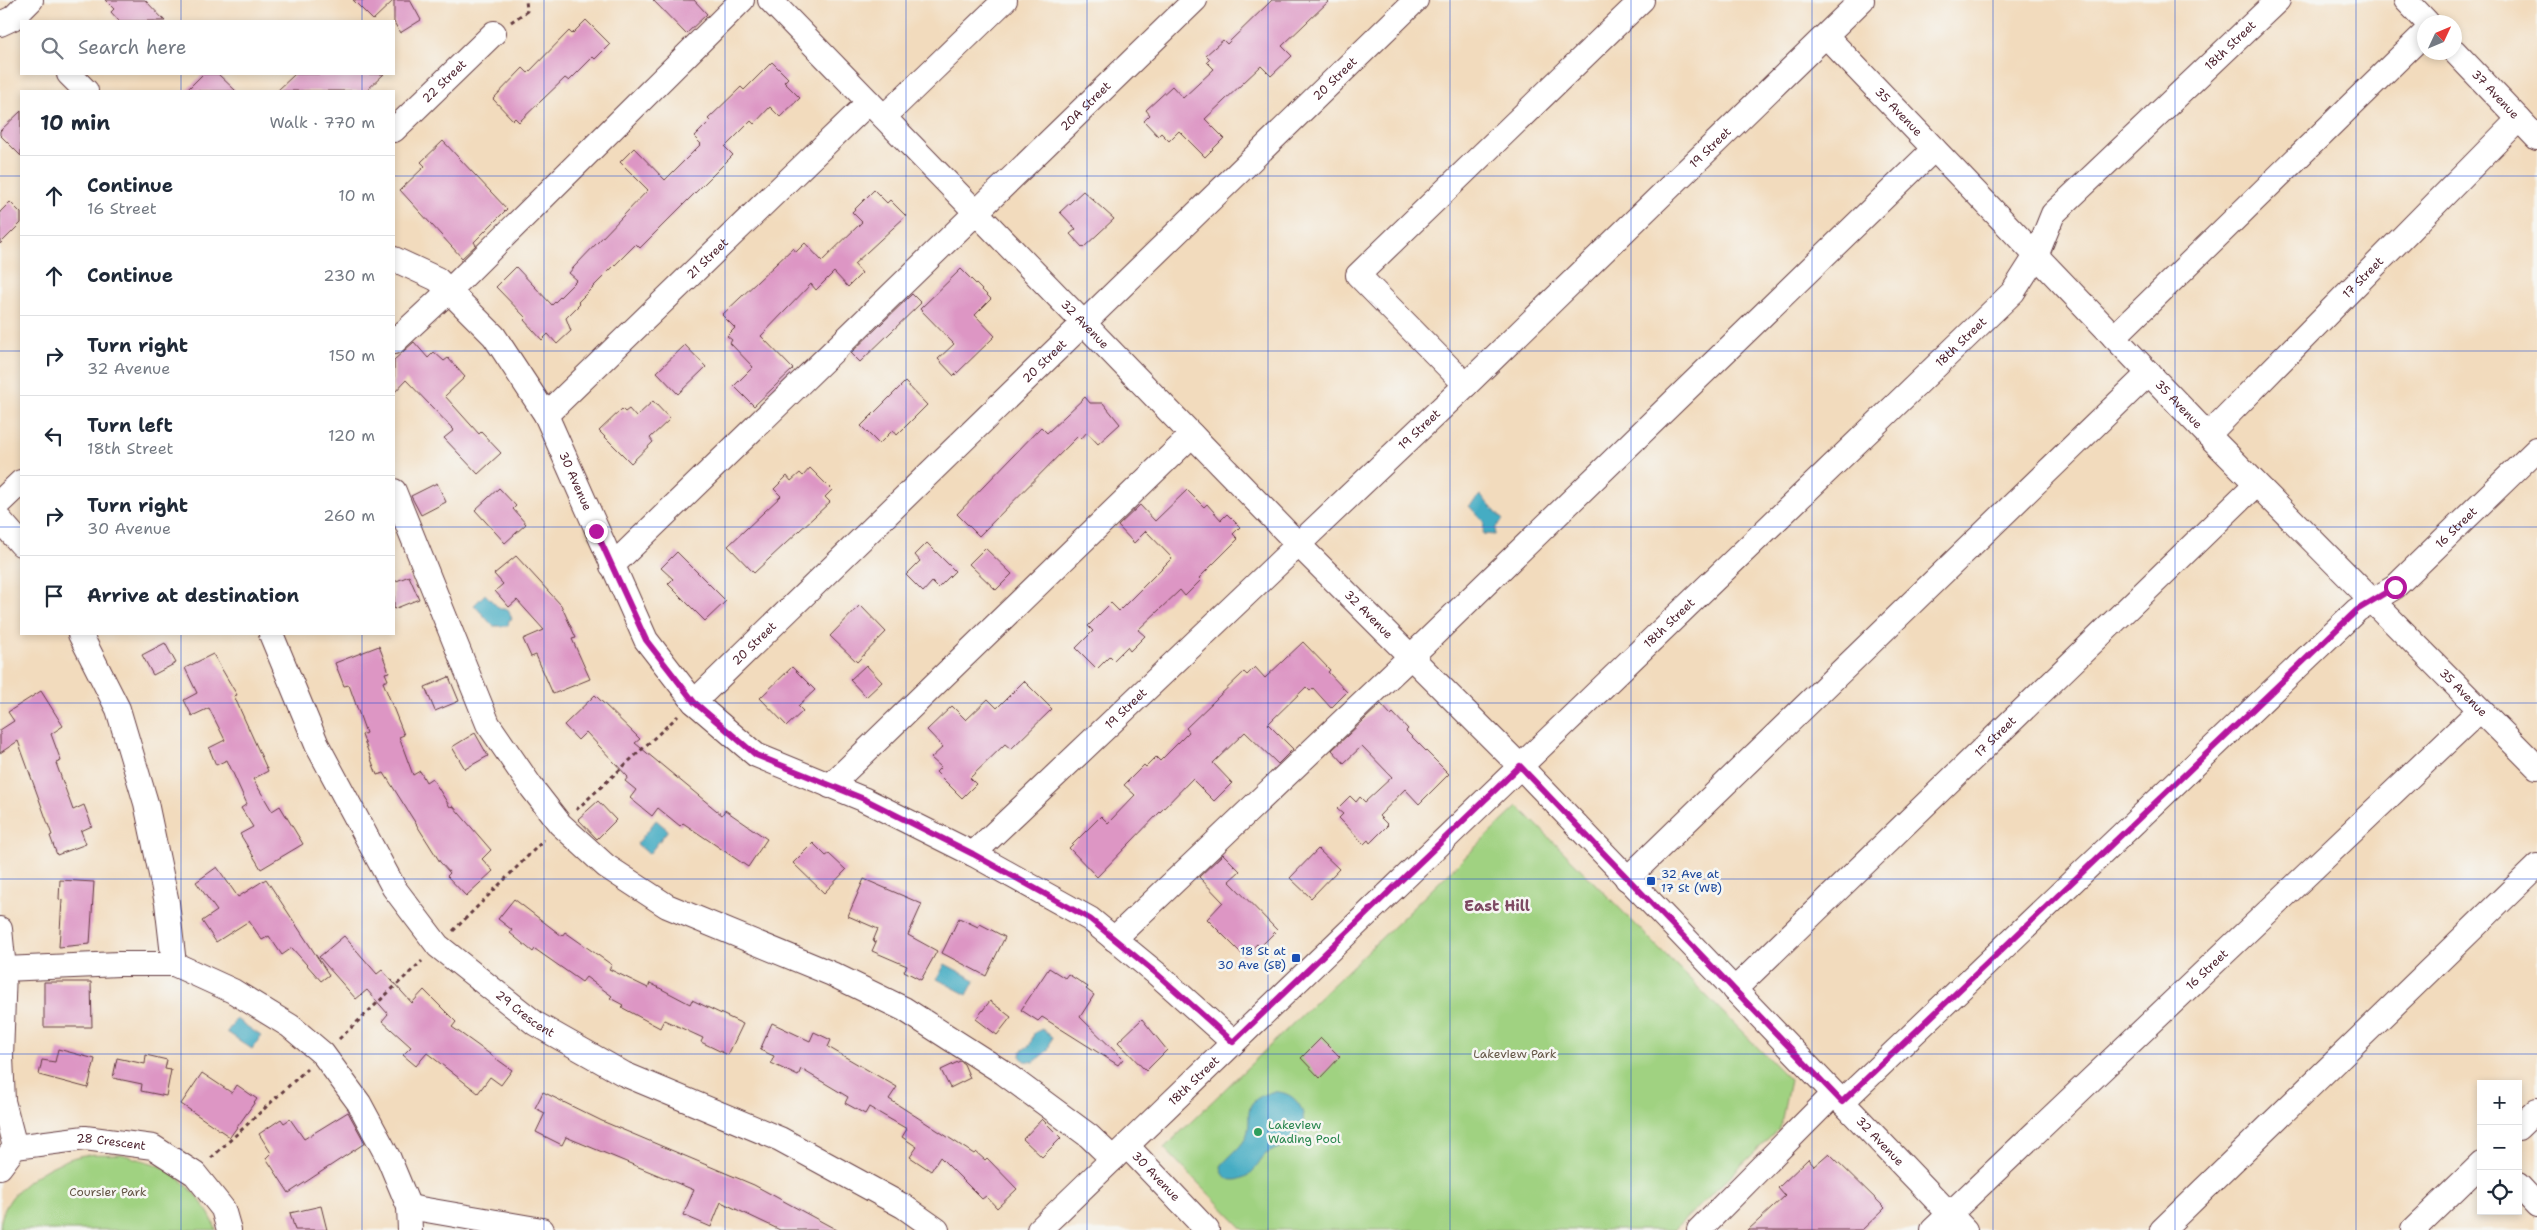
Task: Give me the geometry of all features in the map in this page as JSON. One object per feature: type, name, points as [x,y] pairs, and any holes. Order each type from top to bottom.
[{"type":"street","points":[[8,20],[31,0]]},
{"type":"street","points":[[395,341],[449,291],[742,0]]},
{"type":"street","name":"32 Avenue","points":[[770,0],[1298,544],[1520,766],[1838,1098],[1949,1225]]},
{"type":"street","name":"21 Street","points":[[546,415],[876,109],[1005,0]]},
{"type":"street","name":"20A Street","points":[[612,566],[1195,0]]},
{"type":"street","name":"20 Street","points":[[694,702],[1416,0]]},
{"type":"street","points":[[1466,385],[1358,275],[1642,0]]},
{"type":"street","name":"19 Street","points":[[973,854],[1466,385],[1862,0]]},
{"type":"street","name":"18th Street","points":[[1039,1230],[2013,292],[2036,256],[2053,214],[2278,0]]},
{"type":"street","points":[[2406,0],[2420,15]]},
{"type":"street","name":"22 Street","points":[[395,129],[494,33]]},
{"type":"street","name":"35 Avenue","points":[[1826,36],[2208,435],[2537,767]]},
{"type":"street","points":[[2114,337],[2417,41]]},
{"type":"street","name":"37 Avenue","points":[[2462,60],[2537,138]]},
{"type":"street","points":[[70,75],[85,90]]},
{"type":"street","name":"17 Street","points":[[2208,435],[2518,119]]},
{"type":"street","points":[[1114,939],[1410,657],[1934,149]]},
{"type":"street","name":"30 Avenue","points":[[395,259],[437,279],[494,336],[546,415],[646,640],[694,702],[756,755],[864,799],[973,854],[1090,919],[1233,1042]]},
{"type":"street","points":[[1627,879],[2149,373]]},
{"type":"street","points":[[830,786],[1192,435]]},
{"type":"street","name":"16 Street","points":[[1699,1230],[2357,610],[2395,587],[2537,449]]},
{"type":"street","points":[[0,502],[20,483]]},
{"type":"street","name":"17 Street","points":[[1734,990],[2256,484]]},
{"type":"street","name":"30 Avenue","points":[[395,493],[488,724],[532,788],[560,824],[606,866],[667,906],[832,974],[904,1009],[1004,1072],[1089,1136],[1120,1152],[1207,1230]]},
{"type":"street","points":[[0,520],[20,543]]},
{"type":"street","points":[[81,635],[118,709],[146,803],[167,903],[174,964]]},
{"type":"street","name":"29 Crescent","points":[[271,635],[321,753],[394,888],[438,946],[536,1024],[592,1056],[624,1074],[780,1139],[903,1206],[937,1230]]},
{"type":"street","name":"16 Street","points":[[1949,1225],[2480,710]]},
{"type":"street","points":[[2162,1230],[2537,866]]},
{"type":"street","points":[[0,928],[4,969],[1,1057],[3,1101],[15,1147],[0,1167]]},
{"type":"street","points":[[4,969],[119,964],[174,964],[233,991],[290,1026],[323,1054],[359,1103],[389,1159],[409,1219],[542,1230]]},
{"type":"street","points":[[2521,1125],[2537,1110]]},
{"type":"street","name":"28 Crescent","points":[[15,1147],[85,1138],[153,1147],[194,1174],[223,1209],[229,1230]]},
{"type":"street","points":[[2413,1230],[2477,1168]]},
{"type":"street","points":[[2522,1189],[2537,1205]]},
{"type":"path","points":[[494,33],[499,28],[524,15],[527,11],[526,0]]},
{"type":"green space","name":"Lakeview Park","points":[[1518,806],[1790,1080],[1780,1128],[1674,1230],[1244,1230],[1164,1148]]},
{"type":"green space","name":"Coursier Park","points":[[121,1154],[167,1169],[193,1192],[208,1211],[216,1230],[0,1230],[2,1216],[16,1192],[40,1173],[66,1160],[79,1156]]},
{"type":"water","points":[[1480,495],[1503,520],[1496,527],[1495,535],[1483,534],[1484,522],[1469,506]]},
{"type":"water","points":[[485,594],[500,609],[508,609],[512,619],[509,620],[508,626],[493,626],[474,605]]},
{"type":"water","points":[[656,820],[668,830],[649,854],[637,844]]},
{"type":"water","points":[[945,964],[975,980],[967,995],[937,979]]},
{"type":"water","points":[[236,1019],[261,1036],[252,1049],[227,1032]]},
{"type":"water","points":[[1042,1029],[1052,1037],[1048,1050],[1034,1062],[1024,1061],[1020,1056],[1021,1051],[1030,1045],[1034,1033]]},
{"type":"water","points":[[1271,1092],[1279,1092],[1292,1097],[1302,1109],[1303,1122],[1299,1134],[1283,1147],[1266,1154],[1250,1174],[1234,1180],[1225,1177],[1221,1166],[1245,1139],[1248,1131],[1250,1106],[1260,1097]]},
{"type":"building","points":[[105,0],[145,0],[164,20],[118,20],[111,12],[114,9]]},
{"type":"building","points":[[353,0],[394,0],[373,20]]},
{"type":"building","points":[[394,0],[410,0],[421,20],[400,33],[394,20]]},
{"type":"building","points":[[653,0],[694,0],[707,14],[686,34]]},
{"type":"building","points":[[1272,0],[1330,0],[1282,46],[1292,56],[1271,76],[1261,66],[1205,119],[1224,138],[1205,157],[1179,131],[1169,141],[1161,133],[1158,136],[1144,121],[1150,115],[1146,110],[1172,86],[1183,98],[1214,69],[1207,62],[1210,59],[1206,55],[1223,40],[1227,44]]},
{"type":"building","points":[[586,20],[610,44],[595,59],[593,57],[569,81],[565,78],[519,122],[515,118],[513,120],[493,99],[523,68],[528,73],[569,31],[572,34]]},
{"type":"building","points":[[772,62],[788,78],[784,82],[800,98],[780,117],[770,107],[754,124],[751,121],[725,147],[733,155],[640,248],[636,244],[578,302],[580,304],[566,318],[571,331],[557,344],[548,334],[542,340],[524,320],[526,318],[496,287],[516,267],[552,305],[577,280],[569,273],[574,267],[648,190],[620,162],[634,148],[665,180],[701,144],[694,137],[710,121],[708,119],[741,87],[744,90]]},
{"type":"building","points":[[202,75],[219,75],[235,90],[187,90]]},
{"type":"building","points":[[294,75],[383,75],[367,90],[278,90]]},
{"type":"building","points":[[20,112],[20,155],[0,135],[0,131]]},
{"type":"building","points":[[443,141],[507,209],[474,242],[476,245],[462,258],[400,190],[425,166],[421,162]]},
{"type":"building","points":[[874,190],[887,203],[890,200],[906,216],[854,264],[862,273],[848,287],[834,272],[816,290],[811,284],[761,336],[793,369],[754,406],[734,386],[753,367],[730,343],[732,340],[727,336],[735,328],[722,315],[793,248],[796,252],[805,243],[822,261],[862,222],[852,212]]},
{"type":"building","points":[[1083,191],[1114,219],[1083,248],[1070,234],[1076,229],[1060,212]]},
{"type":"building","points":[[10,202],[20,212],[20,224],[0,244],[0,212]]},
{"type":"building","points":[[961,269],[991,299],[975,315],[995,336],[954,376],[938,359],[954,344],[920,309]]},
{"type":"building","points":[[912,294],[921,303],[860,362],[851,353]]},
{"type":"building","points":[[414,342],[428,358],[434,352],[444,361],[448,358],[465,377],[445,396],[479,434],[481,432],[501,453],[478,474],[444,438],[454,430],[406,380],[395,392],[395,359]]},
{"type":"building","points":[[685,345],[706,367],[678,394],[657,372]]},
{"type":"building","points":[[905,382],[927,405],[897,435],[893,430],[879,444],[861,426]]},
{"type":"building","points":[[1085,397],[1090,403],[1103,403],[1120,424],[1098,444],[1087,432],[1081,439],[1078,436],[979,536],[957,514],[1041,427],[1047,433]]},
{"type":"building","points":[[653,401],[670,419],[650,438],[653,442],[631,463],[599,431],[622,409],[625,412],[629,409],[636,417]]},
{"type":"building","points":[[810,468],[832,490],[825,497],[830,502],[754,573],[728,546],[781,496],[774,489],[787,476],[791,481],[800,473],[803,476]]},
{"type":"building","points":[[437,483],[446,502],[421,515],[411,496]]},
{"type":"building","points":[[499,488],[516,506],[513,509],[526,524],[505,543],[475,510]]},
{"type":"building","points":[[1187,490],[1204,507],[1207,504],[1221,520],[1227,514],[1240,527],[1233,534],[1238,539],[1199,578],[1201,580],[1185,596],[1180,590],[1138,630],[1145,636],[1130,651],[1127,647],[1114,660],[1110,656],[1097,669],[1076,648],[1093,631],[1088,626],[1111,603],[1119,611],[1172,558],[1146,531],[1134,543],[1118,526],[1140,505],[1155,521]]},
{"type":"building","points":[[927,543],[955,571],[938,588],[932,582],[923,592],[906,575],[920,561],[915,555]]},
{"type":"building","points":[[985,548],[1012,574],[996,590],[969,564]]},
{"type":"building","points":[[677,552],[726,601],[705,621],[668,584],[673,579],[661,568]]},
{"type":"building","points":[[516,556],[561,605],[576,638],[572,639],[590,679],[553,694],[536,655],[531,657],[523,639],[544,630],[517,600],[509,607],[495,591],[503,584],[494,574]]},
{"type":"building","points":[[409,576],[419,599],[395,609],[395,582]]},
{"type":"building","points":[[860,605],[886,632],[857,662],[830,636]]},
{"type":"building","points":[[1303,642],[1330,670],[1328,672],[1347,692],[1331,708],[1313,688],[1310,691],[1306,687],[1268,724],[1293,749],[1278,764],[1245,732],[1213,763],[1232,783],[1214,801],[1192,779],[1097,877],[1069,848],[1101,816],[1108,823],[1135,795],[1124,785],[1144,765],[1146,767],[1156,757],[1160,761],[1189,732],[1186,728],[1244,672],[1247,675],[1255,667],[1265,678]]},
{"type":"building","points":[[165,643],[176,663],[153,675],[142,655]]},
{"type":"building","points":[[379,646],[389,672],[385,673],[388,680],[383,682],[404,735],[399,737],[413,775],[420,771],[426,782],[432,778],[450,807],[453,806],[491,850],[482,859],[493,871],[466,896],[447,876],[450,873],[440,862],[384,773],[377,775],[362,735],[366,733],[349,685],[344,686],[335,663]]},
{"type":"building","points":[[213,654],[237,695],[234,696],[268,771],[253,779],[272,811],[280,806],[303,844],[261,869],[240,834],[253,827],[241,808],[247,804],[227,760],[216,765],[209,748],[225,740],[209,708],[192,716],[184,700],[197,693],[185,668]]},
{"type":"building","points":[[866,665],[882,682],[866,697],[850,680]]},
{"type":"building","points":[[792,667],[815,690],[798,706],[803,711],[787,726],[760,698]]},
{"type":"building","points":[[449,677],[459,701],[435,711],[425,687]]},
{"type":"building","points":[[1024,681],[1052,709],[1011,749],[1005,744],[970,778],[976,784],[962,798],[936,772],[941,767],[931,758],[943,747],[927,730],[952,706],[966,720],[988,699],[997,708]]},
{"type":"building","points":[[41,691],[63,726],[51,734],[61,761],[56,763],[73,810],[84,805],[92,826],[81,831],[86,844],[57,855],[50,836],[52,835],[18,741],[0,753],[0,730],[14,721],[8,712]]},
{"type":"building","points":[[595,695],[640,739],[635,743],[722,815],[725,810],[767,839],[748,867],[683,823],[680,826],[658,808],[652,816],[630,798],[636,790],[625,781],[628,777],[586,732],[578,740],[564,725]]},
{"type":"building","points":[[1381,704],[1391,715],[1393,713],[1408,729],[1406,731],[1449,774],[1419,804],[1405,789],[1379,816],[1388,825],[1370,843],[1368,840],[1364,844],[1339,818],[1343,814],[1337,809],[1350,796],[1356,802],[1360,797],[1365,802],[1392,777],[1362,746],[1344,763],[1332,750]]},
{"type":"building","points":[[475,733],[488,756],[465,769],[452,747]]},
{"type":"building","points":[[598,801],[616,820],[597,839],[578,819]]},
{"type":"building","points":[[813,843],[826,856],[829,854],[846,870],[824,893],[793,863]]},
{"type":"building","points":[[1318,849],[1339,869],[1311,898],[1290,878]]},
{"type":"building","points":[[1223,854],[1240,871],[1229,881],[1277,930],[1260,947],[1257,944],[1244,956],[1207,919],[1223,902],[1199,877]]},
{"type":"building","points":[[217,867],[238,897],[266,879],[329,975],[321,981],[292,948],[282,955],[269,936],[262,940],[249,921],[216,942],[202,921],[217,911],[196,882]]},
{"type":"building","points":[[864,879],[922,904],[908,935],[937,951],[921,980],[904,971],[907,966],[872,951],[876,942],[873,941],[878,929],[848,916]]},
{"type":"building","points":[[60,880],[94,882],[90,944],[59,947],[62,900],[59,899]]},
{"type":"building","points":[[514,899],[562,936],[565,932],[612,965],[609,969],[648,988],[650,983],[690,1004],[692,1000],[743,1024],[728,1055],[701,1042],[703,1038],[664,1020],[660,1028],[621,1007],[623,1005],[610,998],[612,996],[586,977],[582,982],[535,949],[533,952],[510,933],[512,930],[498,919]]},
{"type":"building","points":[[959,918],[978,927],[980,924],[1005,937],[986,976],[942,953]]},
{"type":"building","points":[[344,936],[377,974],[382,970],[412,1003],[424,990],[456,1022],[452,1027],[512,1070],[501,1085],[490,1077],[478,1093],[427,1053],[416,1066],[403,1055],[411,1047],[382,1021],[388,1014],[367,990],[356,999],[319,957]]},
{"type":"building","points":[[1049,968],[1065,978],[1068,974],[1088,987],[1086,989],[1094,995],[1080,1017],[1123,1059],[1118,1065],[1042,1017],[1038,1021],[1021,1010]]},
{"type":"building","points":[[44,982],[91,982],[92,1027],[44,1027]]},
{"type":"building","points":[[990,1001],[1011,1017],[997,1035],[976,1019]]},
{"type":"building","points":[[1142,1019],[1167,1050],[1146,1071],[1118,1042]]},
{"type":"building","points":[[772,1023],[810,1041],[814,1032],[831,1040],[828,1047],[897,1087],[889,1099],[974,1154],[976,1152],[985,1160],[987,1158],[1017,1189],[997,1208],[986,1196],[982,1199],[940,1157],[931,1171],[910,1157],[917,1147],[902,1137],[907,1129],[869,1107],[865,1114],[845,1103],[848,1097],[801,1069],[798,1076],[771,1063],[774,1056],[760,1050]]},
{"type":"building","points":[[1321,1038],[1340,1057],[1320,1078],[1301,1058]]},
{"type":"building","points":[[58,1049],[95,1059],[88,1088],[39,1075],[42,1060],[55,1062]]},
{"type":"building","points":[[146,1055],[167,1060],[165,1069],[171,1070],[166,1096],[141,1091],[142,1084],[113,1078],[117,1058],[145,1064]]},
{"type":"building","points":[[960,1061],[964,1064],[970,1078],[950,1088],[941,1070]]},
{"type":"building","points":[[202,1073],[232,1093],[237,1085],[257,1099],[230,1137],[181,1104]]},
{"type":"building","points":[[543,1092],[602,1121],[754,1185],[837,1230],[780,1230],[721,1202],[711,1227],[683,1215],[694,1190],[566,1137],[562,1145],[536,1132],[545,1113],[535,1108]]},
{"type":"building","points":[[348,1112],[365,1143],[289,1193],[266,1158],[271,1153],[259,1134],[281,1119],[284,1123],[290,1119],[304,1139]]},
{"type":"building","points":[[1042,1119],[1061,1138],[1042,1157],[1023,1139]]},
{"type":"building","points":[[1829,1153],[1885,1208],[1862,1230],[1748,1230],[1785,1196],[1778,1188],[1808,1159],[1814,1166]]},
{"type":"building","points":[[321,1206],[327,1230],[295,1230],[290,1213]]},
{"type":"place","name":"32 Ave at 17 St (WB)","points":[[1651,881]]},
{"type":"place","name":"18 St at 30 Ave (SB)","points":[[1296,958]]},
{"type":"place","name":"Lakeview Wading Pool","points":[[1258,1132]]},
{"type":"district","name":"East Hill","points":[[1497,906]]},
{"type":"route","points":[[596,531],[646,640],[694,702],[756,755],[864,799],[973,854],[1090,919],[1157,974],[1233,1042],[1520,766],[1842,1102],[2357,610],[2395,587]]}]
